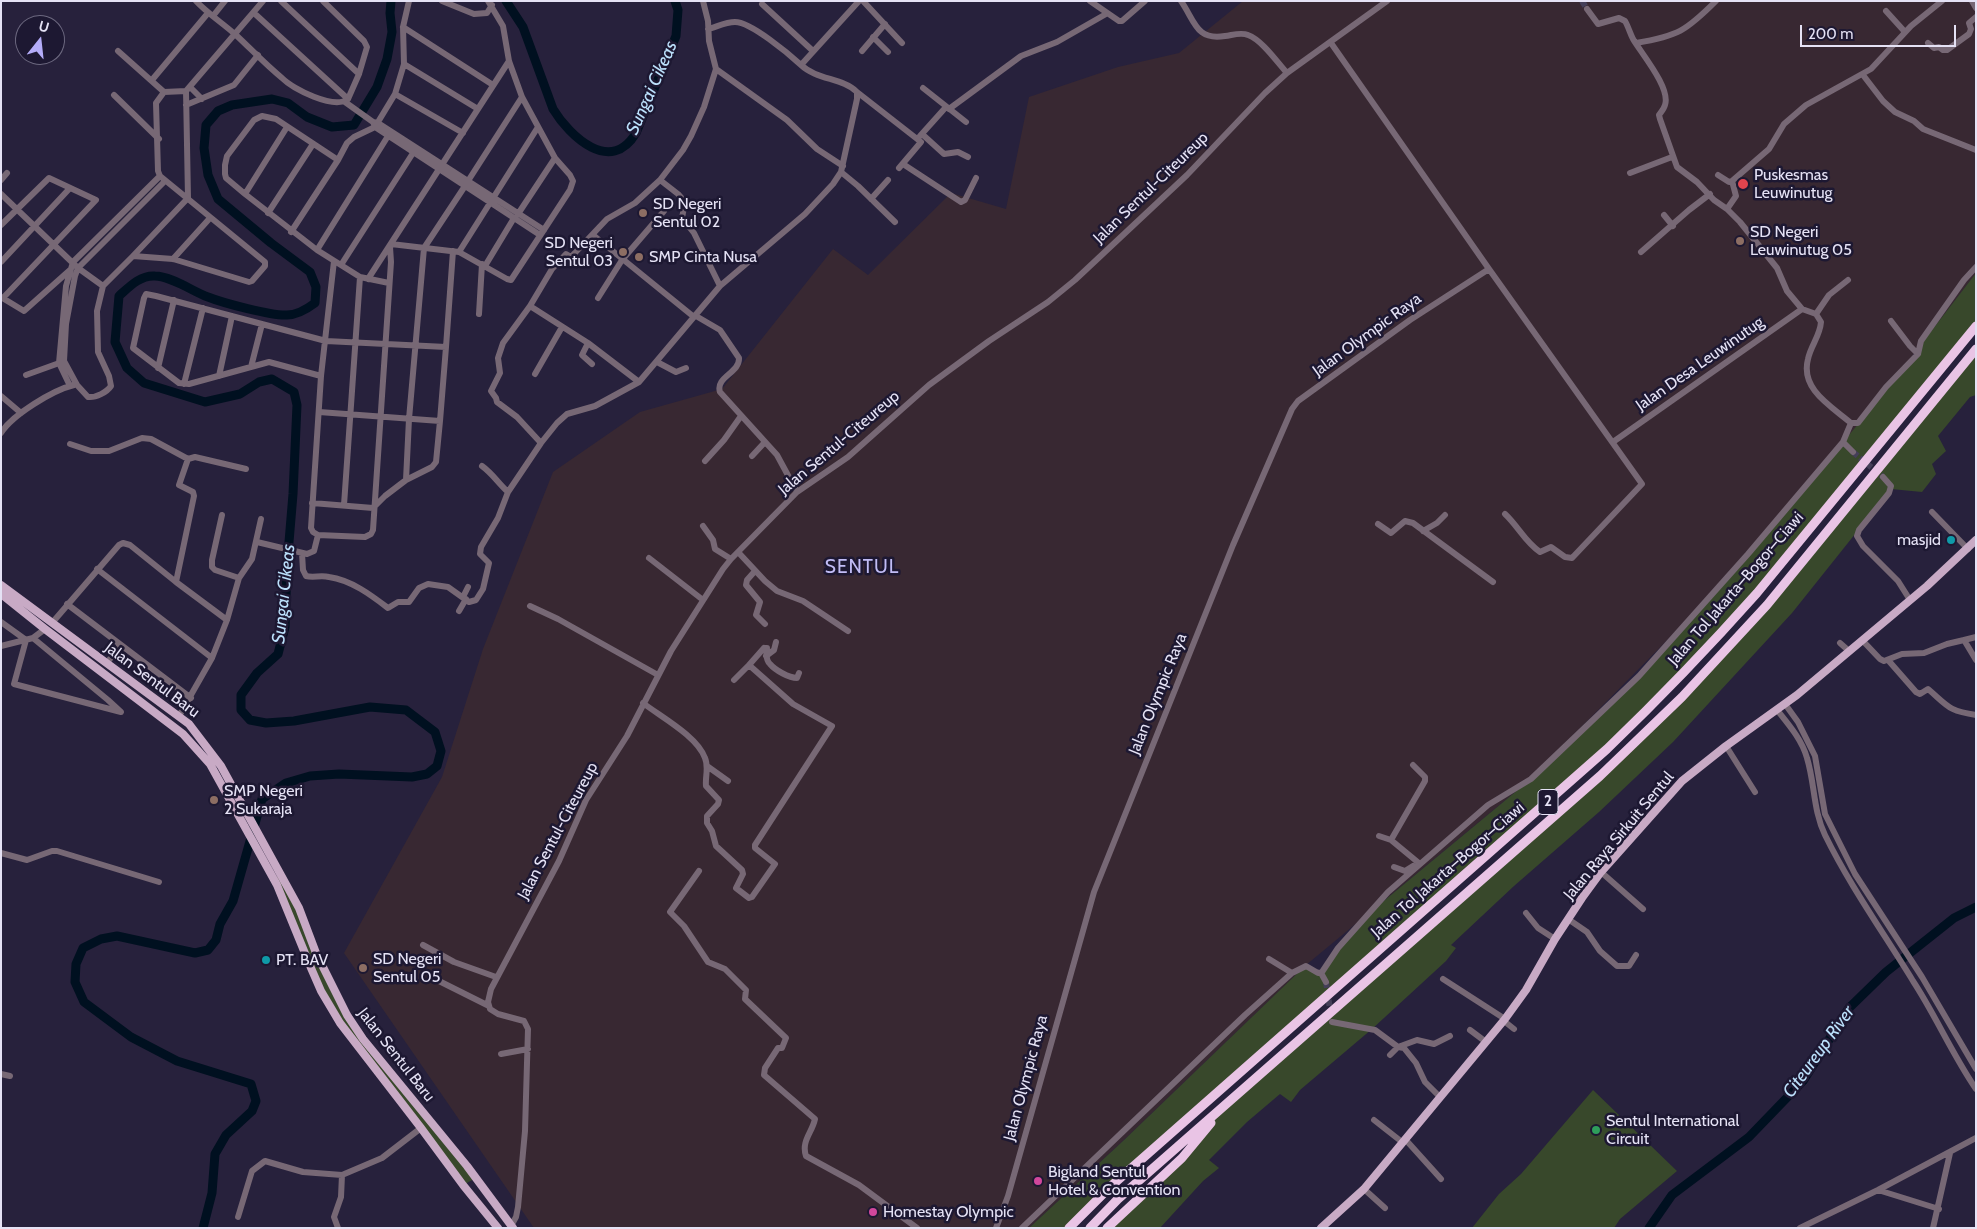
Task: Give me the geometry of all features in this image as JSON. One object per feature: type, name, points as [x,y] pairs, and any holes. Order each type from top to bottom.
[{"type":"highway","name":"Jalan Tol Jakarta–Bogor–Ciawi","points":[[1069,1228],[1110,1187],[1607,750],[1719,636],[1976,326]]},
{"type":"highway","name":"Jalan Tol Jakarta–Bogor–Ciawi","points":[[1090,1228],[1118,1199],[1600,776],[1670,709],[1768,605],[1976,349]]},
{"type":"highway","points":[[1107,1228],[1182,1158],[1229,1102]]},
{"type":"main road","name":"Jalan Raya Sirkuit Sentul","points":[[1321,1228],[1364,1189],[1504,1020],[1526,990],[1555,939],[1601,872],[1682,781],[1726,746],[1786,704],[1910,600],[1976,540]]},
{"type":"main road","name":"Jalan Sentul Baru","points":[[1,584],[180,716],[212,752],[234,798],[277,877],[299,908],[316,953],[347,1014],[363,1039],[467,1166],[512,1227]]},
{"type":"main road","name":"Jalan Sentul Baru","points":[[3,598],[191,741],[234,798]]},
{"type":"main road","points":[[93,666],[100,657]]},
{"type":"main road","points":[[103,674],[108,664]]},
{"type":"main road","name":"Jalan Sentul Baru","points":[[277,877],[318,984],[340,1024],[421,1128],[454,1174],[498,1228]]},
{"type":"main road","points":[[454,1174],[467,1166]]},
{"type":"main road","points":[[463,1185],[476,1178]]},
{"type":"street","points":[[196,1],[236,35],[283,80],[327,102],[348,102]]},
{"type":"street","points":[[152,80],[225,1]]},
{"type":"street","points":[[162,178],[78,268],[72,290],[61,362],[86,396],[92,397],[111,386],[109,376],[98,352],[97,311],[103,286],[188,198],[186,105],[188,89],[264,1]]},
{"type":"street","points":[[281,1],[359,74]]},
{"type":"street","points":[[323,1],[364,41],[367,47],[348,102]]},
{"type":"street","points":[[291,232],[350,140],[376,124],[395,94],[404,64],[403,27],[408,1]]},
{"type":"street","points":[[442,1],[474,14],[487,13],[490,3]]},
{"type":"street","points":[[541,443],[517,417],[498,404],[491,392],[500,373],[498,358],[503,343],[530,306],[552,269],[566,254],[571,257],[607,219],[635,203],[660,180],[683,150],[704,107],[716,69],[703,1]]},
{"type":"street","points":[[801,65],[859,1]]},
{"type":"street","points":[[863,1],[902,43]]},
{"type":"street","points":[[1090,1],[1119,22],[1145,1]]},
{"type":"street","points":[[1181,1],[1196,27],[1206,36],[1213,38],[1243,34],[1252,37],[1287,73]]},
{"type":"street","name":"Jalan Sentul-Citeureup","points":[[489,1006],[491,989],[496,977],[559,861],[586,800],[627,736],[658,675],[702,600],[731,559],[797,492],[848,457],[929,386],[989,341],[1048,302],[1074,280],[1187,175],[1265,93],[1287,73],[1387,1]]},
{"type":"street","points":[[1636,43],[1671,36],[1686,28],[1716,1]]},
{"type":"street","points":[[1730,181],[1769,149],[1784,124],[1806,105],[1863,75],[1879,62],[1911,26],[1942,1]]},
{"type":"street","points":[[1972,1],[1976,8]]},
{"type":"street","points":[[390,246],[456,251],[484,265],[507,280],[511,280],[570,190],[573,181],[570,175],[555,158],[522,97],[509,61],[503,26],[490,3]]},
{"type":"street","points":[[762,4],[813,51]]},
{"type":"street","points":[[1587,9],[1598,24],[1619,18],[1625,21],[1636,43],[1655,71],[1666,100],[1659,115],[1677,167],[1697,182],[1719,205],[1727,209],[1777,268],[1787,291],[1802,310],[1816,314],[1820,318],[1821,326],[1808,358],[1806,370],[1808,382],[1813,390],[1851,423],[1858,422],[1886,387],[1918,354],[1921,341],[1964,280],[1976,267]]},
{"type":"street","points":[[1886,11],[1905,32]]},
{"type":"street","points":[[254,13],[366,117],[542,233]]},
{"type":"street","points":[[920,136],[948,108],[1021,56],[1057,42],[1106,14]]},
{"type":"street","points":[[1928,43],[1934,48],[1939,47],[1947,50],[1969,34],[1971,29],[1969,23],[1976,16]]},
{"type":"street","points":[[708,29],[732,22],[741,23],[778,44],[810,73],[849,86],[944,154],[958,152],[968,157]]},
{"type":"street","points":[[862,51],[884,24]]},
{"type":"street","points":[[403,27],[493,85]]},
{"type":"street","points":[[873,37],[888,52]]},
{"type":"street","points":[[1331,43],[1488,269],[1642,484],[1574,557],[1565,557],[1551,547],[1540,552],[1525,539],[1516,524],[1505,514]]},
{"type":"street","points":[[118,51],[164,92]]},
{"type":"street","points":[[186,105],[234,85],[258,55]]},
{"type":"street","points":[[368,280],[509,61]]},
{"type":"street","points":[[404,64],[478,109]]},
{"type":"street","points":[[716,69],[787,120],[817,149],[842,169],[895,222]]},
{"type":"street","points":[[1863,75],[1883,101],[1896,112],[1914,121],[1923,129],[1976,150]]},
{"type":"street","points":[[923,88],[966,122]]},
{"type":"street","points":[[133,256],[173,260],[249,282],[265,266],[265,262],[162,178],[158,171],[159,139],[156,103],[164,92],[188,89],[202,99]]},
{"type":"street","points":[[301,553],[303,570],[306,576],[321,576],[340,580],[376,599],[388,608],[398,602],[409,602],[424,585],[448,587],[470,602],[476,600],[483,588],[489,564],[481,556],[480,549],[498,518],[508,492],[541,443],[567,414],[595,406],[639,382],[720,286],[805,214],[833,184],[842,169],[857,92]]},
{"type":"street","points":[[395,94],[463,133]]},
{"type":"street","points":[[114,95],[159,139]]},
{"type":"street","points":[[406,480],[409,419],[424,248],[522,97]]},
{"type":"street","points":[[338,160],[276,119],[269,117],[256,118],[227,156],[225,165],[226,178],[291,232],[334,261],[360,277],[389,283]]},
{"type":"street","points":[[376,124],[388,136],[413,153],[441,167]]},
{"type":"street","points":[[245,194],[287,127]]},
{"type":"street","points":[[373,508],[406,480],[432,467],[436,462],[456,251],[492,200],[538,127]]},
{"type":"street","points":[[317,250],[388,136]]},
{"type":"street","points":[[920,136],[921,142],[901,166],[961,202],[965,200],[976,178]]},
{"type":"street","points":[[268,213],[313,144]]},
{"type":"street","points":[[341,265],[413,153]]},
{"type":"street","points":[[1630,173],[1672,157]]},
{"type":"street","points":[[479,314],[484,265],[555,158]]},
{"type":"street","points":[[1,180],[7,173]]},
{"type":"street","points":[[1718,175],[1730,181],[1736,196],[1727,209]]},
{"type":"street","points":[[70,386],[61,362],[66,286],[73,262],[162,178]]},
{"type":"street","points":[[1,225],[48,179],[95,199],[54,245],[2,298],[24,311],[71,270]]},
{"type":"street","points":[[660,180],[685,202],[682,218],[694,233],[720,286]]},
{"type":"street","points":[[871,199],[888,180]]},
{"type":"street","points":[[1,262],[70,188]]},
{"type":"street","points":[[1,194],[78,268],[103,286]]},
{"type":"street","points":[[1641,252],[1710,194]]},
{"type":"street","points":[[598,298],[622,260],[664,211]]},
{"type":"street","points":[[1664,215],[1673,226]]},
{"type":"street","points":[[173,260],[210,218]]},
{"type":"street","points":[[593,235],[622,260],[695,316],[720,330],[739,358],[738,367],[721,383],[719,390],[782,463],[797,492]]},
{"type":"street","points":[[334,261],[321,376],[311,528],[318,535],[361,537],[370,535],[373,530],[390,246]]},
{"type":"street","name":"Jalan Olympic Raya","points":[[996,1228],[1008,1196],[1061,1003],[1099,878],[1233,545],[1292,409],[1298,401],[1410,320],[1488,269]]},
{"type":"street","points":[[344,505],[360,277]]},
{"type":"street","points":[[1816,314],[1829,295],[1848,280]]},
{"type":"street","points":[[56,282],[66,286]]},
{"type":"street","points":[[269,362],[184,384],[158,368],[134,348],[146,294],[326,341],[446,348]]},
{"type":"street","points":[[158,368],[174,300]]},
{"type":"street","points":[[530,306],[588,343],[639,382]]},
{"type":"street","points":[[184,384],[203,308]]},
{"type":"street","name":"Jalan Desa Leuwinutug","points":[[1613,442],[1802,310]]},
{"type":"street","points":[[219,376],[232,316]]},
{"type":"street","points":[[1891,321],[1918,354]]},
{"type":"street","points":[[251,367],[262,324]]},
{"type":"street","points":[[535,374],[562,327]]},
{"type":"street","points":[[588,343],[582,355],[592,364]]},
{"type":"street","points":[[254,356],[321,376]]},
{"type":"street","points":[[26,375],[61,362]]},
{"type":"street","points":[[657,362],[676,372],[686,368]]},
{"type":"street","points":[[1,433],[10,421],[38,402],[70,386],[78,385]]},
{"type":"street","points":[[1,396],[21,413]]},
{"type":"street","points":[[320,412],[440,421]]},
{"type":"street","points":[[706,460],[724,440],[741,416]]},
{"type":"street","points":[[1321,973],[1338,948],[1388,892],[1419,863],[1488,804],[1531,779],[1639,676],[1748,554],[1843,442],[1851,423]]},
{"type":"street","points":[[70,444],[91,451],[109,451],[142,438],[151,439],[188,459],[195,458],[246,469]]},
{"type":"street","points":[[752,456],[765,442]]},
{"type":"street","points":[[1843,442],[1854,452]]},
{"type":"street","points":[[176,582],[194,496],[193,492],[178,485],[188,459]]},
{"type":"street","points":[[482,466],[494,475],[496,481],[508,492]]},
{"type":"street","points":[[1883,477],[1891,486],[1889,493],[1859,530],[1857,536],[1863,546],[1898,581],[1910,600]]},
{"type":"street","points":[[312,503],[373,508]]},
{"type":"street","points":[[1932,512],[1968,549]]},
{"type":"street","points":[[222,515],[212,567],[215,570],[239,578]]},
{"type":"street","points":[[1423,530],[1436,524],[1445,515]]},
{"type":"street","points":[[180,716],[212,658],[227,620],[239,578],[249,565],[257,542],[261,519]]},
{"type":"street","points":[[1378,524],[1390,533],[1403,522],[1408,521],[1493,582]]},
{"type":"street","points":[[704,526],[713,540],[715,550],[731,559]]},
{"type":"street","points":[[257,542],[301,553],[311,553],[314,551],[318,535]]},
{"type":"street","points":[[52,623],[97,569],[123,543],[130,545],[227,620]]},
{"type":"street","points":[[738,552],[777,591],[802,601],[848,632]]},
{"type":"street","points":[[650,558],[702,600]]},
{"type":"street","points":[[97,569],[212,658]]},
{"type":"street","points":[[755,571],[746,580],[746,584],[760,602],[756,617],[765,624]]},
{"type":"street","points":[[459,610],[468,587]]},
{"type":"street","points":[[67,604],[191,698]]},
{"type":"street","points":[[530,606],[558,619],[658,675]]},
{"type":"street","points":[[1,622],[30,639],[121,712],[14,684],[30,639]]},
{"type":"street","points":[[1,646],[30,639],[45,629]]},
{"type":"street","points":[[1862,640],[1880,659],[1888,660],[1902,654],[1924,652],[1976,637]]},
{"type":"street","points":[[1964,640],[1976,660]]},
{"type":"street","points":[[766,656],[774,650],[776,642]]},
{"type":"street","points":[[1840,643],[1849,651]]},
{"type":"street","points":[[108,664],[120,645]]},
{"type":"street","points":[[734,680],[765,647],[766,656],[770,664],[790,677],[794,678],[799,674]]},
{"type":"street","points":[[1888,660],[1916,692],[1920,694],[1928,689],[1940,701],[1957,712],[1976,715]]},
{"type":"street","points":[[643,703],[688,737],[703,754],[707,766],[706,786],[717,796],[719,801],[706,820],[712,831],[716,846],[743,872],[736,885],[737,890],[749,898],[752,897],[775,864],[755,848],[755,845],[832,726],[793,704],[749,665]]},
{"type":"street","points":[[1786,704],[1802,738],[1808,760],[1816,810],[1824,832],[1842,869],[1915,982],[1957,1062],[1976,1089]]},
{"type":"street","points":[[1778,710],[1815,756],[1823,804],[1828,820],[1855,874],[1922,977],[1976,1069]]},
{"type":"street","points":[[1726,746],[1755,792]]},
{"type":"street","points":[[1391,840],[1425,781],[1425,777],[1412,765]]},
{"type":"street","points":[[707,766],[728,781]]},
{"type":"street","points":[[1379,836],[1391,840],[1419,863]]},
{"type":"street","points":[[1,853],[27,860],[57,851],[159,882]]},
{"type":"street","points":[[1394,867],[1402,871],[1419,863]]},
{"type":"street","points":[[699,871],[670,912],[684,926],[708,962],[732,974],[746,990],[745,999],[786,1038],[782,1048],[778,1048],[765,1068],[764,1075],[815,1119],[805,1140],[804,1150],[806,1156],[859,1185],[917,1228]]},
{"type":"street","points":[[1601,872],[1643,909]]},
{"type":"street","points":[[1526,913],[1538,928],[1555,939]]},
{"type":"street","points":[[1568,919],[1588,932],[1600,951],[1617,966],[1628,966],[1636,955]]},
{"type":"street","points":[[1887,940],[1895,935]]},
{"type":"street","points":[[423,945],[454,962],[496,977]]},
{"type":"street","points":[[1269,959],[1292,973]]},
{"type":"street","points":[[1022,1228],[1292,973],[1306,966],[1321,973],[1326,982]]},
{"type":"street","points":[[431,977],[489,1006],[493,1012],[518,1019],[527,1025],[528,1049],[522,1166],[518,1207],[512,1227]]},
{"type":"street","points":[[1443,978],[1514,1029]]},
{"type":"street","points":[[1332,1022],[1375,1030],[1398,1047],[1404,1048],[1416,1063],[1425,1082],[1440,1097]]},
{"type":"street","points":[[1470,1030],[1486,1042]]},
{"type":"street","points":[[1390,1055],[1398,1047],[1417,1040],[1434,1044],[1450,1036]]},
{"type":"street","points":[[501,1054],[528,1049]]},
{"type":"street","points":[[1,1074],[10,1076]]},
{"type":"street","points":[[1374,1120],[1404,1141],[1441,1179]]},
{"type":"street","points":[[238,1216],[252,1171],[265,1161],[303,1172],[342,1175],[382,1158],[421,1128]]},
{"type":"street","points":[[1800,1228],[1878,1190],[1976,1138]]},
{"type":"street","points":[[1933,1228],[1939,1210],[1950,1153]]},
{"type":"street","points":[[338,1228],[334,1217],[341,1197],[342,1175]]},
{"type":"street","points":[[1364,1189],[1385,1208]]},
{"type":"street","points":[[1878,1190],[1939,1210]]},
{"type":"shaded area","points":[[1243,1],[1976,1],[1976,273],[1857,428],[1697,610],[1526,783],[1306,965],[1029,1228],[534,1228],[344,953],[442,777],[483,649],[553,472],[640,412],[722,389],[833,249],[868,275],[951,193],[1006,209],[1029,97],[1118,67],[1179,53]]},
{"type":"shaded area","name":"Puskesmas Leuwinutug","points":[[1741,176],[1750,187],[1744,192],[1735,181]]},
{"type":"green space","points":[[1976,273],[1976,326],[1771,575],[1651,706],[1069,1228],[1029,1228],[1124,1140],[1306,965],[1318,973],[1368,914],[1531,779],[1643,672],[1825,464],[1918,354],[1919,347]]},
{"type":"green space","points":[[1976,349],[1976,395],[1970,397],[1938,436],[1946,451],[1932,464],[1936,474],[1922,492],[1891,489],[1792,613],[1673,742],[1599,812],[1514,886],[1451,945],[1456,948],[1446,961],[1372,1029],[1300,1090],[1291,1102],[1280,1094],[1247,1122],[1209,1160],[1219,1168],[1203,1181],[1160,1228],[1107,1228],[1182,1158],[1229,1102],[1600,776],[1732,645]]},
{"type":"green space","points":[[280,876],[347,1015],[476,1178],[463,1185],[321,991],[274,878]]},
{"type":"green space","name":"Sentul International Circuit","points":[[1593,1090],[1677,1171],[1620,1219],[1614,1228],[1472,1228],[1499,1194],[1521,1174]]},
{"type":"waterway","name":"Sungai Cikeas","points":[[203,1228],[212,1193],[215,1154],[226,1135],[252,1111],[256,1101],[251,1084],[177,1061],[131,1037],[84,1002],[75,982],[76,964],[83,948],[101,939],[117,936],[195,953],[208,950],[216,940],[220,924],[233,901],[262,799],[286,783],[310,776],[339,774],[412,777],[427,774],[437,766],[441,751],[435,732],[406,710],[370,707],[294,721],[266,723],[250,720],[241,710],[241,695],[257,673],[278,654],[285,627],[297,405],[294,392],[272,379],[259,382],[240,394],[205,402],[144,383],[127,368],[115,342],[119,296],[144,277],[155,276],[175,281],[215,300],[280,315],[295,314],[315,303],[316,287],[310,272],[271,243],[218,199],[208,175],[204,148],[206,125],[218,111],[232,105],[272,99],[288,103],[307,117],[332,127],[354,125],[377,87],[387,59],[392,32],[391,1]]},
{"type":"waterway","name":"Sungai Cikeas","points":[[506,1],[523,27],[553,109],[560,120],[580,140],[603,151],[615,151],[626,145],[636,133],[676,36],[678,10],[675,1]]},
{"type":"waterway","name":"Citeureup River","points":[[1649,1228],[1672,1195],[1749,1137],[1803,1081],[1849,1008],[1886,972],[1954,918],[1976,907]]},
{"type":"tunnel","points":[[1582,1],[1587,9]]},
{"type":"tunnel","points":[[1853,452],[1883,477]]},
{"type":"tunnel","points":[[1326,982],[1331,1016]]},
{"type":"place","name":"Puskesmas Leuwinutug","points":[[1743,184]]},
{"type":"place","name":"SD Negeri Sentul 02","points":[[643,213]]},
{"type":"place","name":"SD Negeri Leuwinutug 05","points":[[1740,241]]},
{"type":"place","name":"SD Negeri Sentul 03","points":[[623,252]]},
{"type":"place","name":"SMP Cinta Nusa","points":[[639,257]]},
{"type":"place","name":"masjid","points":[[1951,540]]},
{"type":"place","name":"SMP Negeri 2 Sukaraja","points":[[214,800]]},
{"type":"place","name":"PT. BAV","points":[[266,960]]},
{"type":"place","name":"SD Negeri Sentul 05","points":[[363,968]]},
{"type":"place","name":"Sentul International Circuit","points":[[1596,1130]]},
{"type":"place","name":"Bigland Sentul Hotel & Convention","points":[[1038,1181]]},
{"type":"place","name":"Homestay Olympic","points":[[873,1212]]},
{"type":"district","name":"SENTUL","points":[[862,567]]}]
